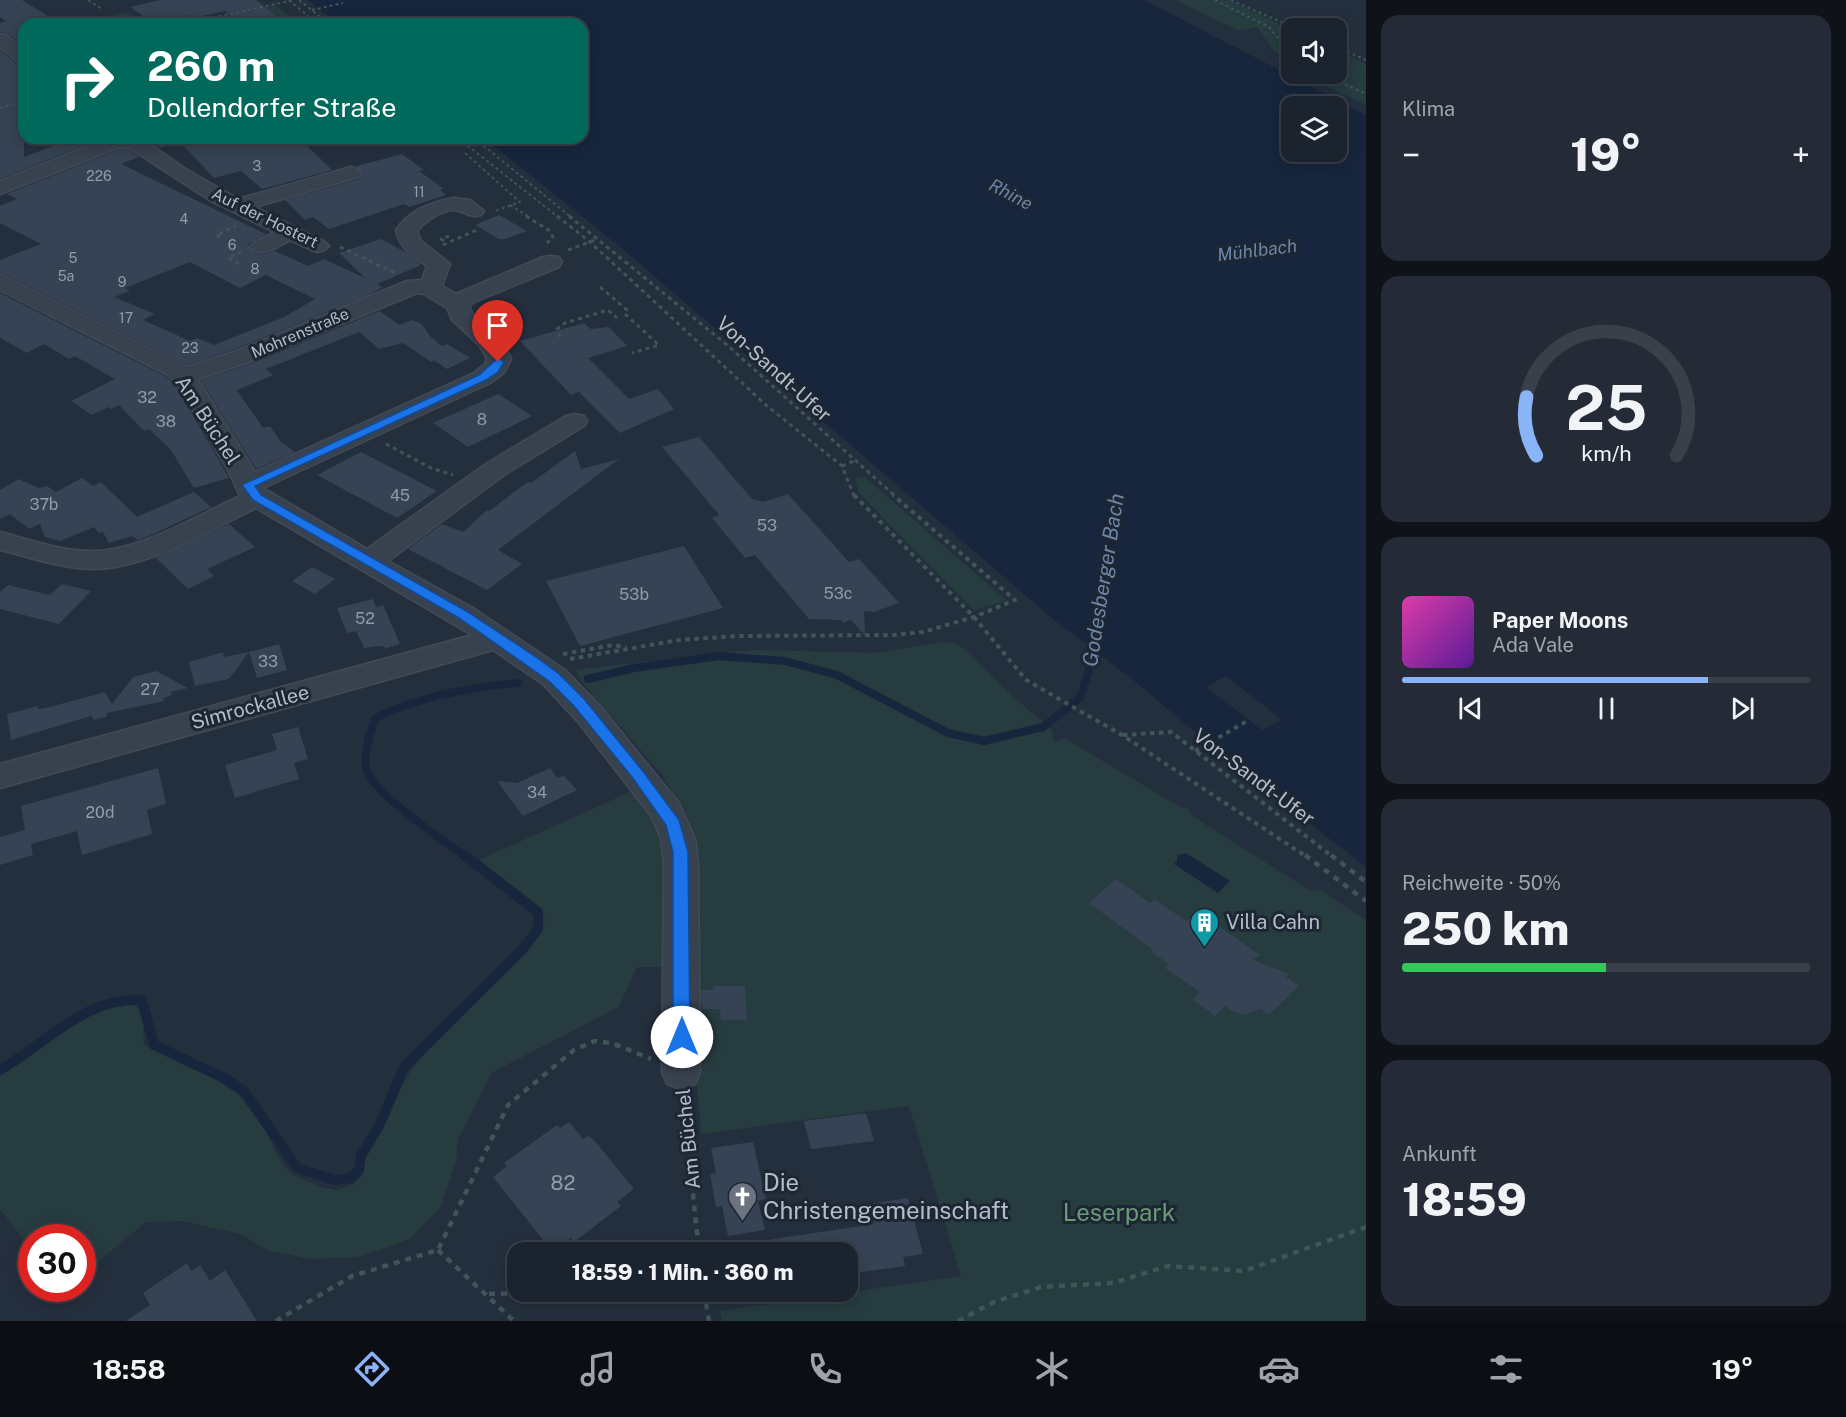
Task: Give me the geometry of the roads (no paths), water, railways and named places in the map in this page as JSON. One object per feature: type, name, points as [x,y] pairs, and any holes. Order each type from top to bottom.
[{"type":"street","points":[[0,39],[18,58]]},
{"type":"street","points":[[0,188],[110,144]]},
{"type":"street","name":"Auf der Hostert","points":[[137,144],[180,174],[237,206],[318,246]]},
{"type":"street","points":[[237,206],[351,173]]},
{"type":"street","points":[[0,541],[83,560],[112,559],[143,549],[365,432],[483,378],[494,370],[498,362],[496,348],[459,316],[456,306],[423,287],[439,264],[411,245],[406,238],[406,230],[412,221],[447,206],[462,204],[482,218]]},
{"type":"street","points":[[261,247],[291,232]]},
{"type":"street","points":[[456,306],[466,297],[552,254]]},
{"type":"street","name":"Am Büchel","points":[[0,281],[158,360],[183,376],[252,491],[499,638],[554,677],[585,709],[656,798],[673,824],[678,839],[681,864],[681,1072]]},
{"type":"street","name":"Mohrenstraße","points":[[183,376],[251,353],[423,287]]},
{"type":"street","points":[[368,562],[479,482],[554,432],[575,422]]},
{"type":"street","name":"Simrockallee","points":[[0,776],[499,638]]},
{"type":"water","points":[[308,0],[1144,0],[1281,71],[1281,84],[1306,84],[1329,96],[1281,96],[1281,162],[1347,162],[1347,105],[1366,115],[1366,867],[1239,769],[1132,679],[1053,619],[624,250],[492,144],[588,144],[588,18],[331,18]]},
{"type":"water","points":[[1186,853],[1230,881],[1218,893],[1174,864],[1177,861],[1177,855]]},
{"type":"waterway","name":"Godesberger Bach","points":[[588,679],[634,668],[719,656],[785,661],[837,675],[948,733],[984,741],[1043,727],[1080,698],[1097,644]]},
{"type":"waterway","name":"Godesberger Bach","points":[[466,857],[394,803],[371,778],[365,762],[371,730],[375,718],[410,704],[463,690],[518,683]]},
{"type":"waterway","name":"Godesberger Bach","points":[[0,1070],[84,1014],[121,1001],[142,1000],[154,1045],[224,1078],[244,1091],[297,1168],[335,1180],[351,1178],[359,1170],[361,1156],[380,1124],[404,1067],[522,950],[538,929],[538,912],[464,855]]},
{"type":"place","name":"Villa Cahn","points":[[1205,948]]},
{"type":"place","name":"Die Christengemeinschaft","points":[[742,1222]]},
{"type":"water label","name":"Rhine","points":[[1011,194]]},
{"type":"water label","name":"Mühlbach","points":[[1257,250]]},
{"type":"park label","name":"Leserpark","points":[[1119,1212]]}]
